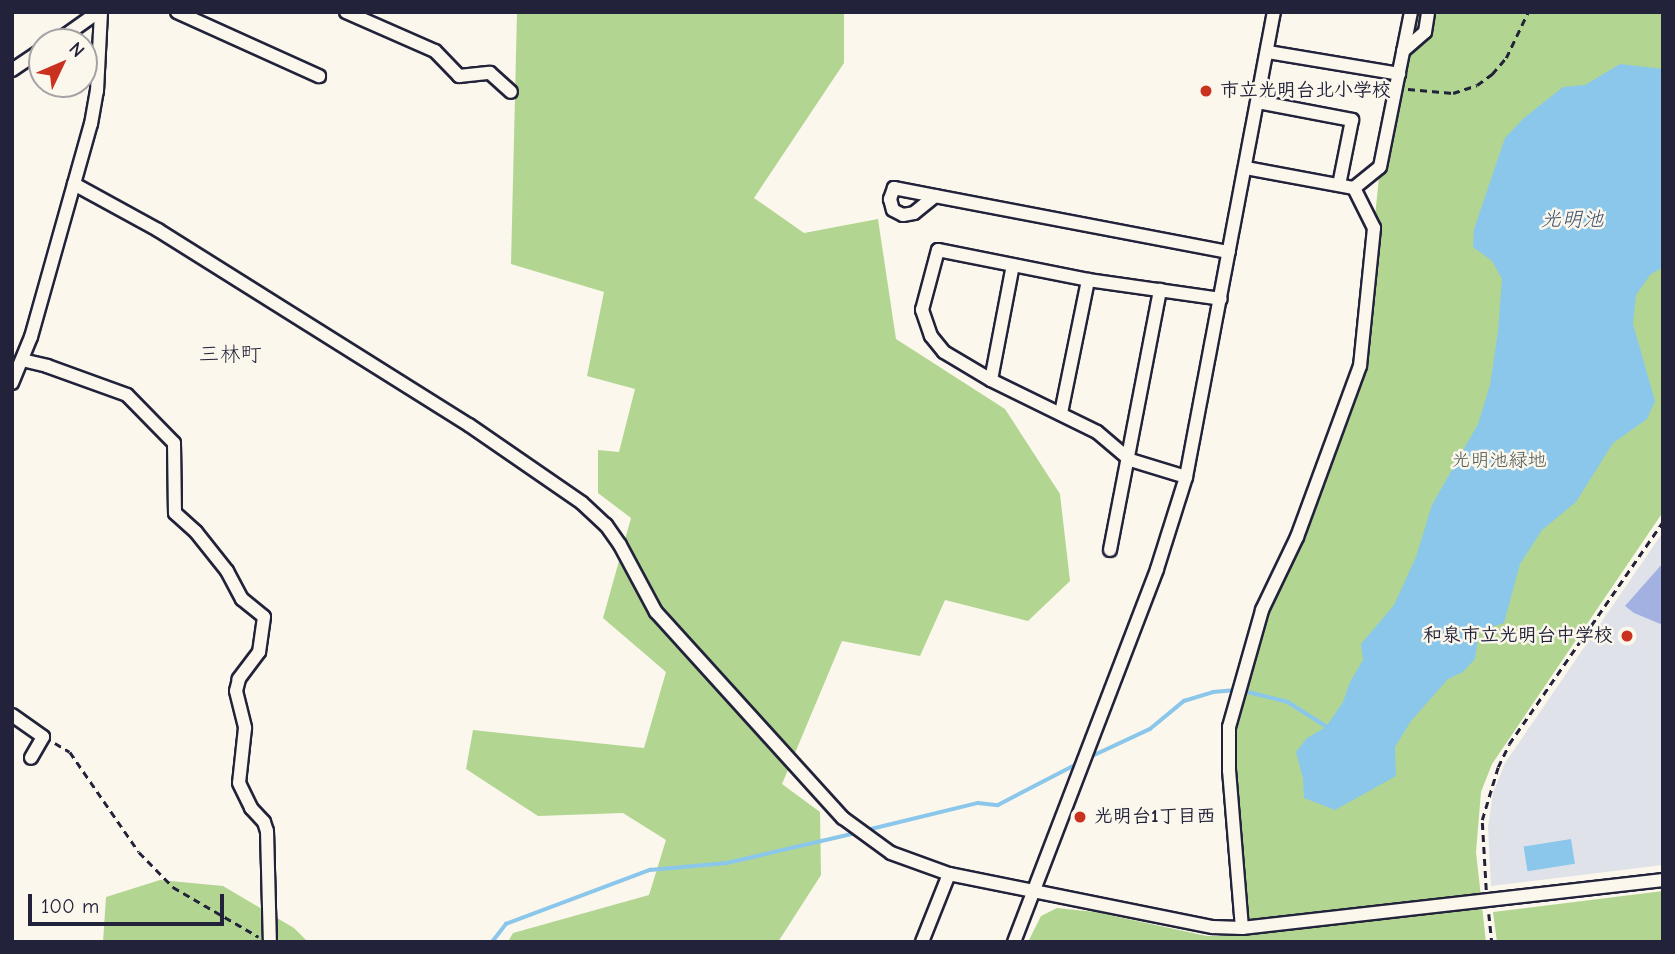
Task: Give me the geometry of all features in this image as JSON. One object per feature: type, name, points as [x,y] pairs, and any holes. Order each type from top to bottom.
[{"type":"street","points":[[82,28],[99,12]]},
{"type":"street","points":[[98,66],[99,12]]},
{"type":"street","points":[[177,12],[319,76]]},
{"type":"street","points":[[346,12],[435,51],[459,76],[489,73],[511,92]]},
{"type":"street","points":[[1014,942],[1031,891],[1157,569],[1186,477],[1274,12]]},
{"type":"street","points":[[1354,188],[1380,167],[1410,12]]},
{"type":"street","points":[[1404,51],[1425,32],[1428,12]]},
{"type":"street","points":[[1268,52],[1399,74]]},
{"type":"street","points":[[12,70],[28,59]]},
{"type":"street","points":[[12,383],[22,360],[74,184],[95,98]]},
{"type":"street","points":[[1258,102],[1352,120],[1339,185]]},
{"type":"street","points":[[1246,168],[1354,188]]},
{"type":"street","points":[[74,184],[159,230],[389,375],[582,503],[606,525],[620,545],[656,612],[843,818],[891,853],[949,874],[1213,927],[1242,928],[1663,880]]},
{"type":"street","points":[[1242,928],[1230,783],[1230,727],[1262,610],[1297,537],[1360,366],[1374,228],[1354,188]]},
{"type":"street","points":[[935,196],[1229,252]]},
{"type":"street","points":[[1186,477],[1129,460],[1097,432],[991,380],[944,352],[931,335],[922,310],[938,250],[1088,280],[1221,299]]},
{"type":"street","points":[[991,380],[1013,265]]},
{"type":"street","points":[[1061,413],[1088,280]]},
{"type":"street","points":[[1110,550],[1160,290]]},
{"type":"street","points":[[22,360],[47,366],[127,395],[174,443],[175,513],[196,532],[226,571],[242,599],[264,617],[259,652],[239,679],[236,691],[244,728],[239,783],[251,808],[264,821],[267,831],[269,942]]},
{"type":"street","points":[[12,715],[43,737],[31,758]]},
{"type":"street","points":[[922,942],[949,874]]},
{"type":"path","points":[[1397,88],[1452,93],[1476,85],[1492,74],[1506,58],[1528,12]]},
{"type":"path","points":[[1492,942],[1482,820],[1498,767],[1509,744],[1663,522]]},
{"type":"path","points":[[43,737],[70,752],[139,852],[173,887],[269,942]]},
{"type":"shaded area","name":"和泉市立光明台中学校","points":[[1663,532],[1663,865],[1491,886],[1488,827],[1493,793],[1505,763]]},
{"type":"green space","points":[[517,12],[844,12],[844,63],[754,198],[804,233],[878,219],[896,339],[1005,409],[1060,494],[1070,581],[1028,621],[945,600],[920,656],[842,641],[782,784],[820,812],[821,875],[778,942],[508,942],[513,933],[649,895],[666,840],[623,813],[538,816],[466,769],[473,730],[644,748],[666,672],[603,618],[631,518],[598,493],[598,450],[619,452],[635,389],[587,376],[604,292],[511,264]]},
{"type":"green space","name":"光明池緑地","points":[[1411,12],[1663,12],[1663,512],[1492,764],[1481,792],[1476,852],[1486,942],[1028,942],[1041,916],[1057,908],[1095,912],[1207,936],[1244,936],[1230,727],[1247,656],[1360,366],[1380,167]]},
{"type":"green space","points":[[160,880],[223,886],[294,928],[308,942],[103,942],[106,897]]},
{"type":"green space","points":[[1663,891],[1663,942],[1497,942],[1493,912]]},
{"type":"water","name":"光明池","points":[[1620,64],[1663,69],[1663,267],[1650,275],[1636,295],[1633,324],[1655,401],[1647,419],[1613,443],[1576,502],[1542,530],[1520,564],[1504,623],[1479,631],[1475,659],[1463,672],[1448,679],[1411,721],[1395,747],[1396,776],[1335,810],[1304,798],[1303,779],[1296,752],[1307,738],[1326,727],[1343,702],[1350,682],[1363,660],[1361,644],[1394,605],[1416,557],[1432,505],[1478,424],[1490,385],[1502,279],[1492,261],[1473,247],[1474,229],[1505,138],[1524,118],[1563,87],[1585,85]]},
{"type":"water","points":[[1571,839],[1575,864],[1528,871],[1524,847]]},
{"type":"building","points":[[1663,563],[1663,625],[1634,613],[1625,606]]},
{"type":"waterway","points":[[1090,757],[1150,729],[1184,701],[1213,692],[1236,690]]},
{"type":"waterway","points":[[1244,691],[1288,702],[1329,728]]},
{"type":"waterway","points":[[867,830],[978,803],[998,805],[1077,764]]},
{"type":"waterway","points":[[492,942],[506,924],[650,870],[727,863],[856,833]]},
{"type":"place","name":"市立光明台北小学校","points":[[1206,91]]},
{"type":"place","name":"和泉市立光明台中学校","points":[[1627,636]]},
{"type":"place","name":"光明台1丁目西","points":[[1080,817]]},
{"type":"district","name":"三林町","points":[[230,354]]}]
